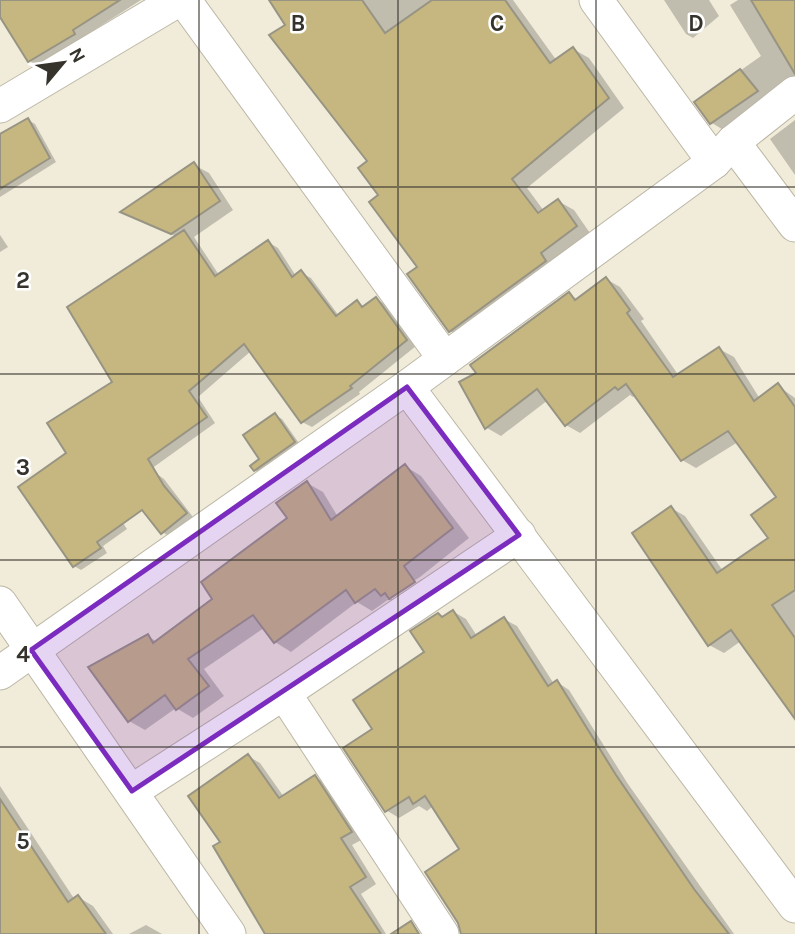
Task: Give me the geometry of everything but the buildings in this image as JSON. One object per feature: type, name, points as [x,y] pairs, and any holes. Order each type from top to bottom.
[{"type":"street","points":[[0,106],[178,0]]},
{"type":"street","points":[[184,0],[445,359]]},
{"type":"street","points":[[596,0],[724,152],[795,225]]},
{"type":"street","points":[[0,673],[407,387],[724,152],[795,93]]},
{"type":"street","points":[[407,387],[795,906]]},
{"type":"street","points":[[132,791],[284,693],[519,535]]},
{"type":"street","points":[[0,603],[229,934]]},
{"type":"street","points":[[284,693],[442,934]]},
{"type":"highlighted area","points":[[407,387],[519,535],[132,791],[31,650]]}]
